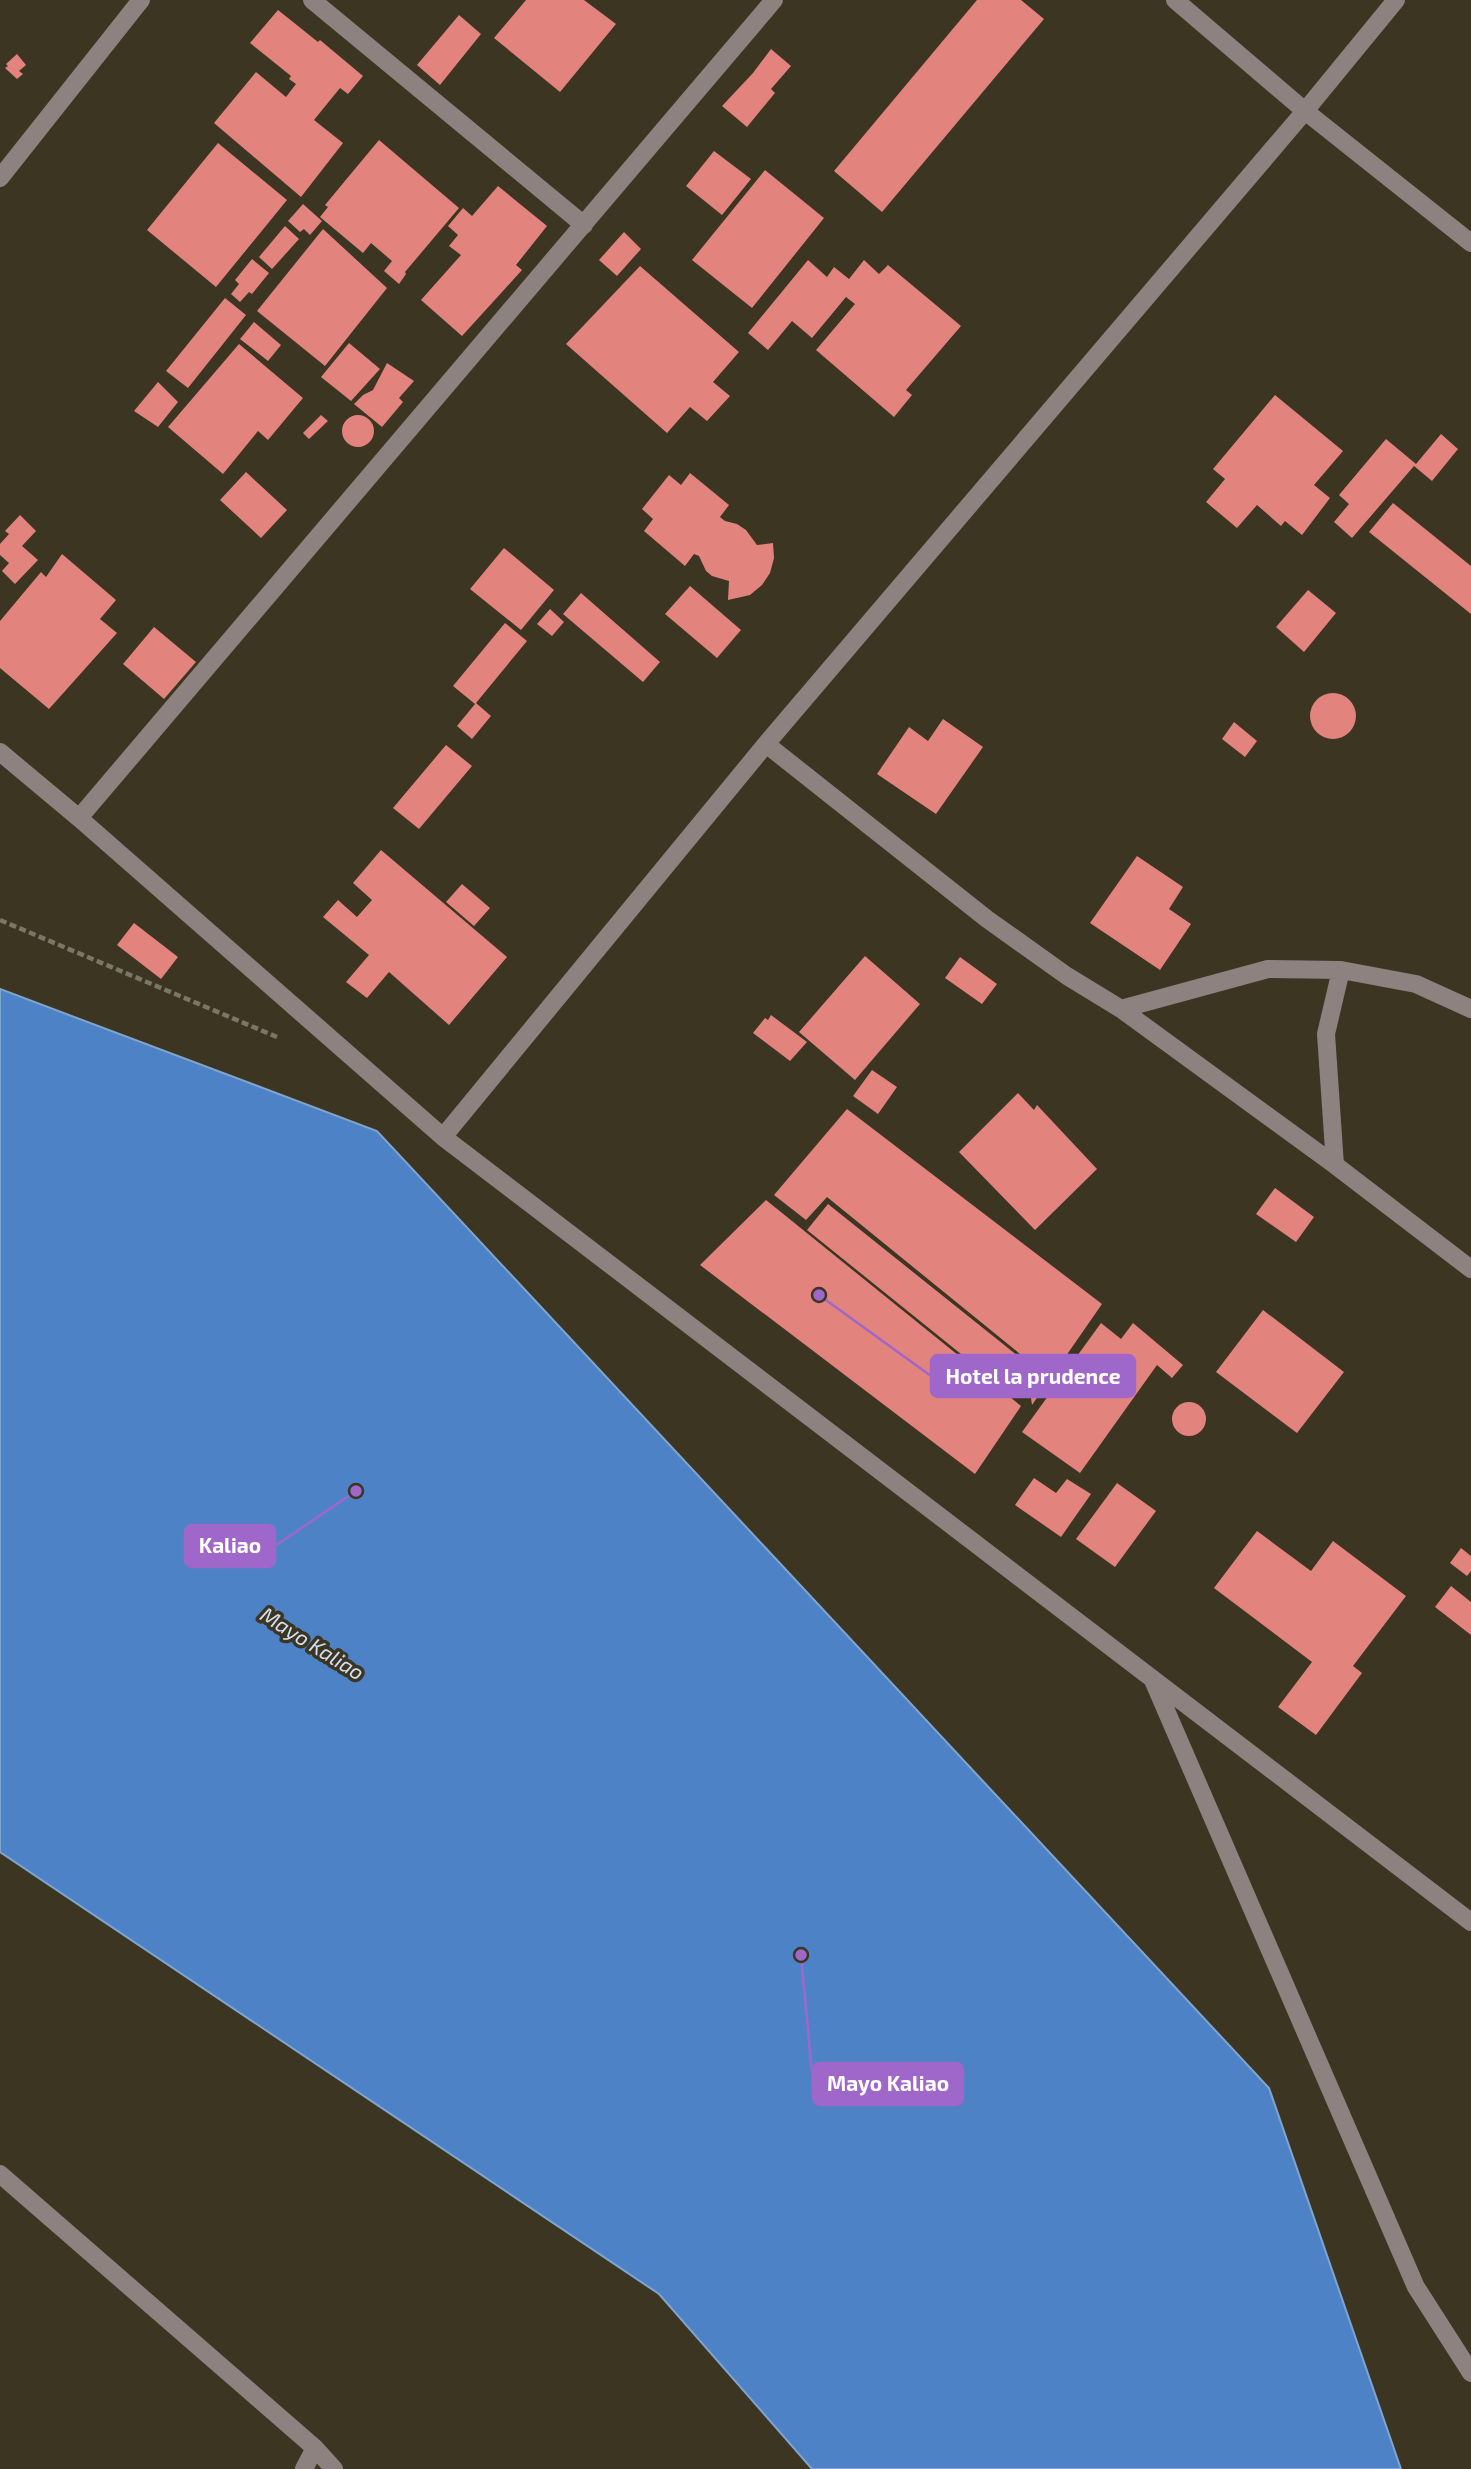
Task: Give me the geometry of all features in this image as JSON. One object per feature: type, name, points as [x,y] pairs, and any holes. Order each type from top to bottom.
[{"type":"street","points":[[0,178],[141,0]]},
{"type":"street","points":[[312,0],[584,225]]},
{"type":"street","points":[[79,818],[774,0]]},
{"type":"street","points":[[1175,0],[1306,111],[1471,243]]},
{"type":"street","points":[[443,1137],[766,744],[1306,111],[1396,0]]},
{"type":"street","points":[[766,744],[987,919],[1067,976],[1121,1009],[1335,1165],[1471,1269]]},
{"type":"street","points":[[0,752],[443,1137],[1471,1922]]},
{"type":"street","points":[[1121,1009],[1268,969],[1341,970],[1416,984],[1471,1009]]},
{"type":"street","points":[[1335,1165],[1326,1034],[1341,970]]},
{"type":"street","points":[[1151,1676],[1416,2287],[1471,2374]]},
{"type":"street","points":[[0,2174],[315,2448],[334,2469]]},
{"type":"street","points":[[304,2469],[315,2448]]},
{"type":"path","points":[[0,920],[278,1037]]},
{"type":"water","points":[[0,989],[377,1131],[1269,2088],[1401,2469],[812,2469],[659,2294],[0,1852]]},
{"type":"building","points":[[526,0],[584,0],[616,24],[560,92],[494,38]]},
{"type":"building","points":[[977,0],[1021,0],[1044,19],[882,212],[834,171]]},
{"type":"building","points":[[278,10],[363,76],[348,94],[340,88],[314,120],[343,143],[301,197],[214,123],[256,72],[286,97],[296,84],[289,79],[291,76],[250,43]]},
{"type":"building","points":[[459,15],[481,34],[440,85],[417,65]]},
{"type":"building","points":[[771,49],[791,66],[771,89],[775,93],[747,127],[722,106]]},
{"type":"building","points":[[17,54],[26,65],[19,71],[23,74],[17,79],[5,68]]},
{"type":"building","points":[[379,140],[459,208],[405,272],[399,284],[384,271],[392,261],[371,243],[363,253],[320,217],[328,207],[325,205]]},
{"type":"building","points":[[218,143],[287,200],[216,287],[147,230]]},
{"type":"building","points":[[714,151],[751,179],[722,215],[686,186]]},
{"type":"building","points":[[765,170],[824,218],[752,308],[692,260]]},
{"type":"building","points":[[498,186],[547,226],[516,265],[522,270],[462,336],[421,300],[461,255],[449,246],[458,235],[448,226],[463,208],[472,216]]},
{"type":"building","points":[[303,204],[322,221],[310,235],[304,229],[300,232],[288,221]]},
{"type":"building","points":[[285,226],[299,239],[272,269],[259,257]]},
{"type":"building","points":[[323,229],[387,288],[325,366],[257,311]]},
{"type":"building","points":[[624,232],[641,249],[617,276],[599,260]]},
{"type":"building","points":[[252,259],[269,273],[252,294],[249,292],[240,302],[231,294],[239,284],[235,280]]},
{"type":"building","points":[[808,260],[827,277],[834,267],[849,279],[864,260],[879,274],[888,265],[961,326],[906,390],[912,395],[894,417],[816,350],[855,304],[846,297],[812,338],[792,321],[768,350],[748,333]]},
{"type":"building","points":[[640,266],[739,352],[713,382],[730,396],[707,421],[690,407],[667,433],[566,344]]},
{"type":"building","points":[[225,298],[246,315],[188,388],[166,371]]},
{"type":"building","points":[[254,322],[281,345],[268,361],[240,339]]},
{"type":"building","points":[[349,343],[380,369],[351,401],[321,377]]},
{"type":"building","points":[[239,344],[303,398],[268,440],[258,431],[223,474],[168,427]]},
{"type":"building","points":[[387,363],[414,381],[399,398],[403,402],[382,427],[354,404],[373,390]]},
{"type":"building","points":[[158,382],[178,402],[158,427],[134,411]]},
{"type":"building","points":[[1275,395],[1343,451],[1314,485],[1330,498],[1302,535],[1285,521],[1281,526],[1257,505],[1237,528],[1206,502],[1225,479],[1213,469]]},
{"type":"building","points":[[321,415],[328,421],[309,439],[303,433]]},
{"type":"building","points":[[358,415],[369,420],[374,431],[369,442],[358,447],[347,442],[342,431],[347,420]]},
{"type":"building","points":[[1441,434],[1458,449],[1432,481],[1414,466],[1352,538],[1334,522],[1349,504],[1339,495],[1386,439],[1416,464]]},
{"type":"building","points":[[246,472],[287,510],[261,538],[220,500]]},
{"type":"building","points":[[690,473],[729,505],[720,517],[746,530],[757,545],[773,543],[774,558],[770,573],[762,585],[750,595],[728,600],[729,581],[712,576],[706,571],[699,556],[694,554],[685,566],[644,531],[653,519],[642,509],[669,475],[681,485]]},
{"type":"building","points":[[1393,503],[1471,566],[1471,614],[1369,532]]},
{"type":"building","points":[[20,515],[36,531],[22,546],[38,560],[15,584],[2,571],[9,563],[0,555],[0,544],[9,534],[5,531]]},
{"type":"building","points":[[504,548],[554,590],[521,630],[470,589]]},
{"type":"building","points":[[62,554],[116,600],[100,619],[117,633],[49,709],[0,668],[0,621],[41,572],[46,577]]},
{"type":"building","points":[[690,586],[741,630],[717,658],[665,614]]},
{"type":"building","points":[[1308,590],[1336,613],[1304,652],[1276,627]]},
{"type":"building","points":[[581,593],[660,662],[643,682],[563,614]]},
{"type":"building","points":[[550,609],[564,622],[552,636],[537,624]]},
{"type":"building","points":[[505,623],[527,641],[476,703],[491,716],[472,739],[457,726],[475,704],[453,686]]},
{"type":"building","points":[[154,627],[196,662],[164,699],[123,664]]},
{"type":"building","points":[[1333,693],[1349,700],[1356,716],[1349,732],[1333,739],[1317,732],[1310,716],[1317,700]]},
{"type":"building","points":[[943,719],[983,747],[936,814],[877,774],[909,727],[928,741]]},
{"type":"building","points":[[1234,722],[1257,741],[1245,757],[1222,739]]},
{"type":"building","points":[[446,745],[472,766],[419,829],[393,808]]},
{"type":"building","points":[[381,850],[507,957],[449,1025],[389,972],[367,998],[346,982],[369,955],[323,917],[338,900],[357,917],[372,900],[353,883]]},
{"type":"building","points":[[1137,856],[1183,887],[1169,909],[1191,924],[1160,970],[1090,923]]},
{"type":"building","points":[[462,884],[490,908],[474,926],[446,902]]},
{"type":"building","points":[[134,923],[178,957],[161,979],[117,945]]},
{"type":"building","points":[[865,956],[920,1004],[855,1080],[799,1032]]},
{"type":"building","points":[[960,957],[997,984],[982,1004],[945,978]]},
{"type":"building","points":[[771,1015],[807,1042],[790,1061],[753,1033],[765,1018],[768,1020]]},
{"type":"building","points":[[872,1070],[897,1087],[878,1114],[853,1096]]},
{"type":"building","points":[[1018,1093],[1034,1110],[1037,1105],[1097,1169],[1035,1230],[959,1152]]},
{"type":"building","points":[[847,1109],[1102,1304],[1032,1405],[1031,1398],[1007,1379],[1025,1358],[827,1197],[806,1220],[774,1195]]},
{"type":"building","points":[[1275,1188],[1314,1217],[1296,1242],[1256,1214]]},
{"type":"building","points":[[766,1200],[1021,1406],[975,1474],[700,1265]]},
{"type":"building","points":[[828,1204],[1018,1356],[997,1383],[807,1230]]},
{"type":"building","points":[[1263,1310],[1344,1372],[1297,1433],[1216,1372]]},
{"type":"building","points":[[1101,1323],[1121,1339],[1133,1323],[1183,1365],[1172,1378],[1157,1365],[1080,1473],[1022,1432]]},
{"type":"building","points":[[1189,1402],[1201,1407],[1206,1419],[1201,1431],[1189,1436],[1177,1431],[1172,1419],[1177,1407]]},
{"type":"building","points":[[1034,1478],[1056,1493],[1067,1479],[1091,1494],[1061,1537],[1015,1505]]},
{"type":"building","points":[[1117,1483],[1156,1511],[1115,1567],[1076,1539]]},
{"type":"building","points":[[1257,1531],[1311,1571],[1333,1541],[1406,1596],[1353,1666],[1362,1673],[1316,1735],[1278,1707],[1312,1662],[1214,1588]]},
{"type":"building","points":[[1461,1548],[1471,1556],[1471,1571],[1467,1576],[1450,1563]]},
{"type":"building","points":[[1451,1586],[1471,1602],[1471,1635],[1435,1607]]},
{"type":"place","name":"Hotel la prudence","points":[[819,1295]]},
{"type":"place","name":"Kaliao","points":[[356,1491]]},
{"type":"place","name":"Mayo Kaliao","points":[[801,1955]]}]
